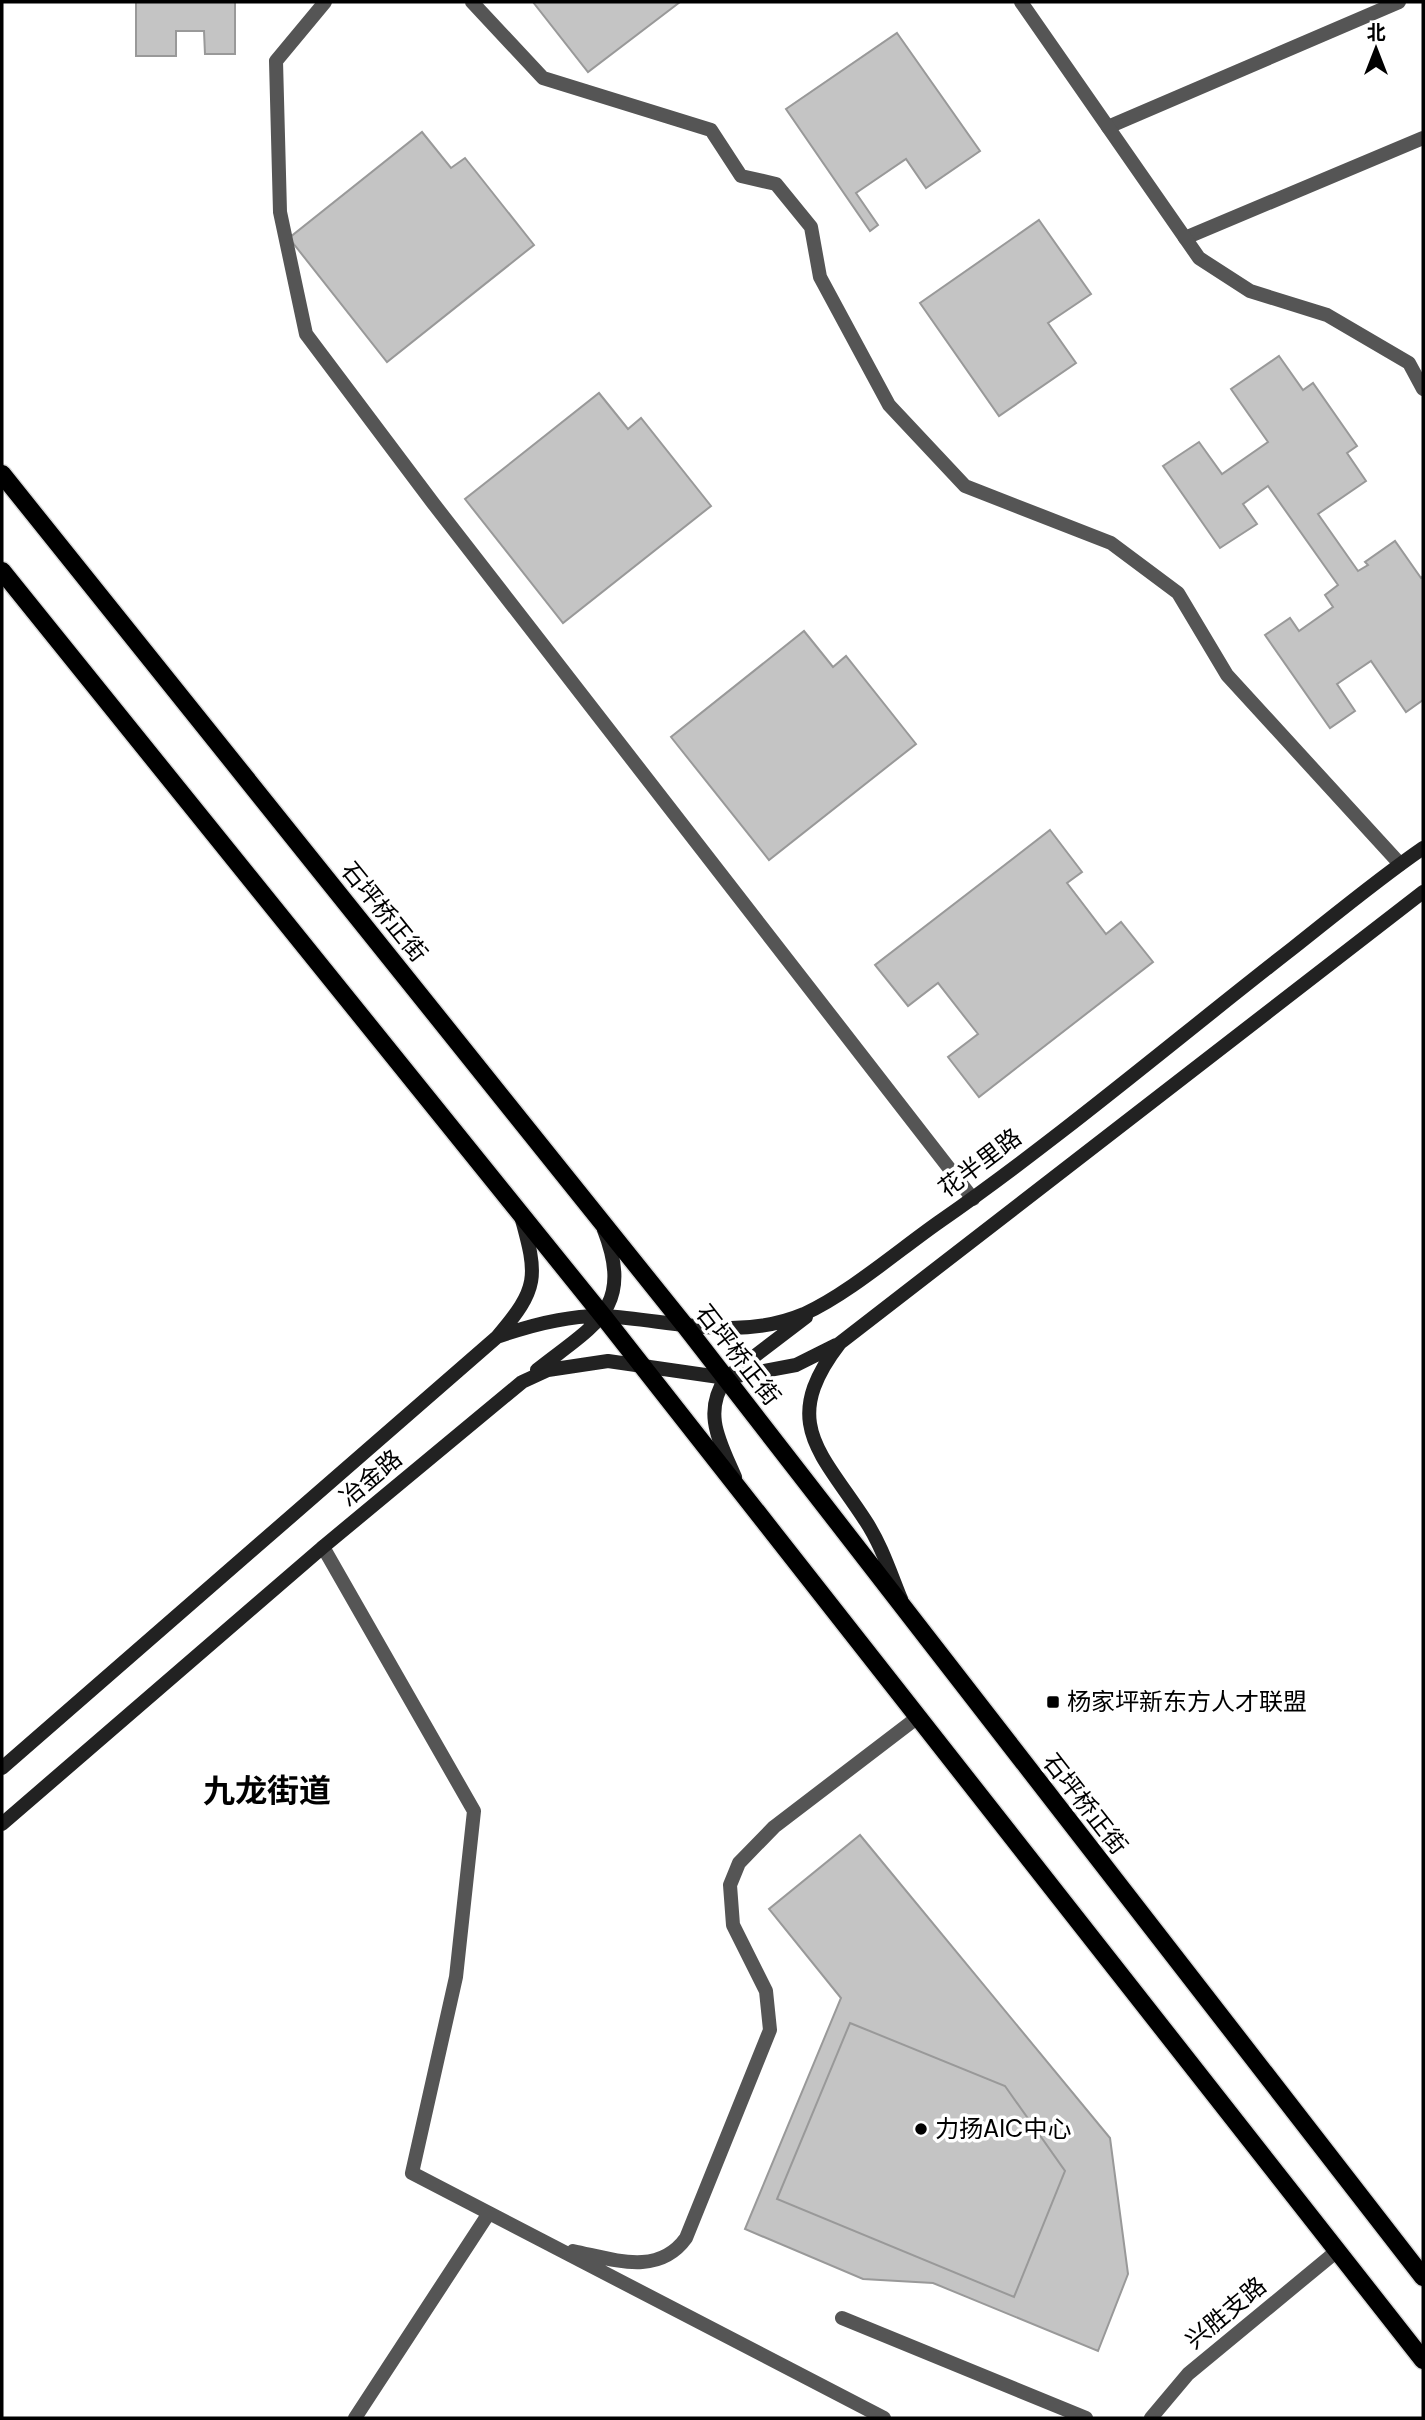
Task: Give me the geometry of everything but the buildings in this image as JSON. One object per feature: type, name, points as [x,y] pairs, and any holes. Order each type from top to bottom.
[{"type":"main road","name":"石坪桥正街","points":[[2,474],[686,1327],[1423,2277]]},
{"type":"main road","points":[[2,571],[603,1316],[1423,2360]]},
{"type":"main road","name":"花半里路","points":[[498,1337],[530,1325],[603,1316],[686,1327],[730,1328],[769,1323],[803,1314],[829,1299],[973,1199],[1423,848]]},
{"type":"main road","points":[[909,1616],[877,1540],[818,1451],[810,1431],[809,1411],[813,1388],[824,1364],[840,1343],[1423,892]]},
{"type":"main road","name":"冶金路","points":[[2,1768],[498,1337],[525,1305],[533,1282],[533,1258],[520,1215]]},
{"type":"main road","points":[[523,1382],[603,1316],[612,1302],[615,1270],[601,1221]]},
{"type":"main road","points":[[744,1496],[714,1419],[713,1403],[726,1378],[829,1299]]},
{"type":"main road","name":"冶金路","points":[[2,1824],[323,1547],[523,1382],[548,1370],[607,1362],[726,1378],[796,1365],[840,1343]]},
{"type":"street","points":[[325,2],[276,61],[280,212],[306,334],[433,503],[973,1199]]},
{"type":"street","points":[[472,2],[543,78],[711,130],[741,176],[776,184],[811,227],[820,277],[889,405],[965,486],[1111,542],[1178,593],[1227,675],[1400,864]]},
{"type":"street","points":[[1021,2],[1199,258],[1250,291],[1327,314],[1409,363],[1423,389]]},
{"type":"street","points":[[1108,127],[1399,2]]},
{"type":"street","points":[[1185,238],[1423,138]]},
{"type":"street","points":[[323,1547],[474,1811],[456,1977],[412,2173],[884,2418]]},
{"type":"street","points":[[555,2247],[632,2264],[664,2259],[678,2250],[686,2238],[770,2031],[766,1991],[733,1925],[730,1885],[739,1863],[774,1827],[918,1717]]},
{"type":"street","points":[[355,2418],[489,2213]]},
{"type":"street","name":"兴胜支路","points":[[1151,2418],[1188,2374],[1336,2251]]},
{"type":"street","points":[[842,2318],[1086,2418]]},
{"type":"place","name":"杨家坪新东方人才联盟","points":[[1053,1702]]},
{"type":"place","name":"力扬AIC中心","points":[[921,2129]]},
{"type":"district","name":"九龙街道","points":[[267,1791]]}]
